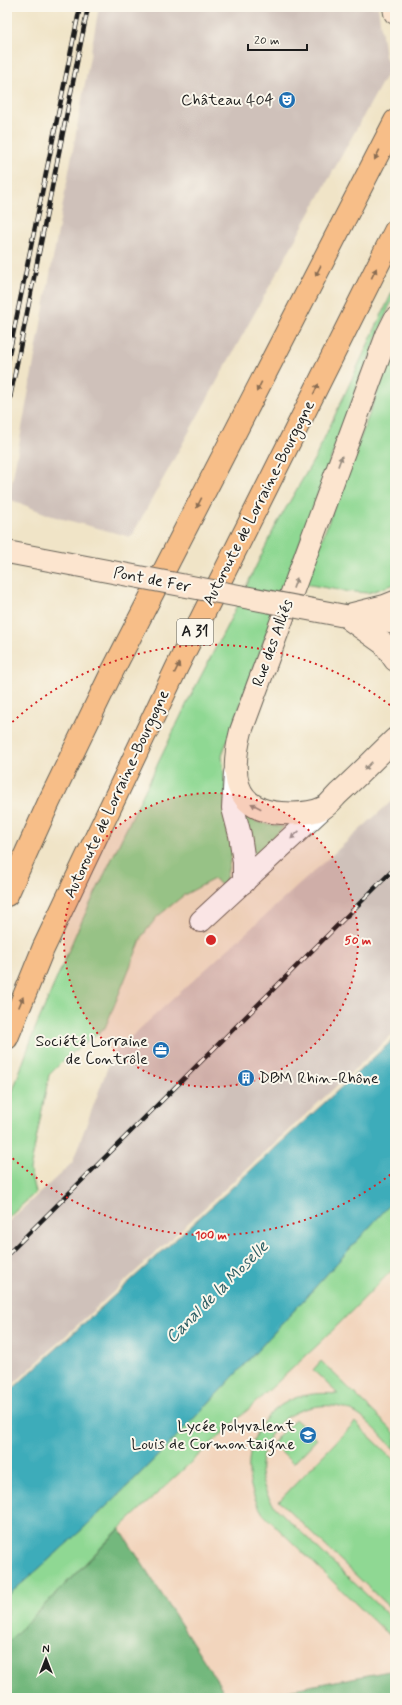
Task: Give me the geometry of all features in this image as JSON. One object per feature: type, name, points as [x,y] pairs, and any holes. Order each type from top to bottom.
[{"type":"highway","points":[[7,895],[48,802],[111,674],[395,121]]},
{"type":"highway","name":"Autoroute de Lorraine-Bourgogne","points":[[7,1038],[42,949],[177,667],[395,231]]},
{"type":"main road","points":[[394,7],[395,13]]},
{"type":"main road","name":"Rue des Alliés","points":[[323,808],[296,814],[269,812],[250,804],[240,790],[235,773],[235,753],[241,731],[387,334],[395,319]]},
{"type":"main road","name":"Pont de Fer","points":[[7,552],[345,616],[395,623]]},
{"type":"main road","points":[[345,616],[395,602]]},
{"type":"main road","points":[[345,616],[384,644],[395,660]]},
{"type":"main road","points":[[323,808],[395,739]]},
{"type":"street","points":[[235,773],[233,808],[240,835],[244,862],[244,882]]},
{"type":"street","points":[[201,921],[323,808]]},
{"type":"shaded area","points":[[99,7],[378,7],[385,56],[390,68],[131,537],[52,516],[9,499]]},
{"type":"shaded area","points":[[395,798],[395,1032],[7,1390],[7,1223],[72,1163],[113,1053]]},
{"type":"shaded area","name":"Lycée polyvalent Louis de Cormontaigne","points":[[395,1267],[395,1670],[245,1698],[228,1698],[120,1529],[322,1341]]},
{"type":"green space","points":[[395,286],[395,297],[389,307],[350,406],[222,755],[232,853],[224,887],[214,879],[184,895],[157,917],[143,935],[105,1028],[67,1057],[49,1075],[30,1170],[35,1193],[7,1219],[7,1107],[35,1029],[77,931],[189,699],[229,622],[275,527],[316,456]]},
{"type":"green space","points":[[395,346],[395,584],[368,593],[344,591],[305,584]]},
{"type":"green space","points":[[242,814],[257,822],[284,827],[251,858]]},
{"type":"green space","points":[[395,1199],[395,1267],[322,1341],[119,1529],[7,1643],[7,1596],[110,1503],[159,1454],[255,1353]]},
{"type":"green space","points":[[321,1361],[395,1433],[395,1450],[370,1424],[356,1414],[340,1407],[311,1407],[290,1415],[284,1419],[270,1436],[266,1443],[261,1466],[264,1487],[275,1507],[395,1622],[395,1638],[384,1631],[264,1515],[255,1499],[250,1482],[249,1464],[251,1447],[258,1431],[268,1417],[281,1405],[298,1397],[328,1393],[338,1394],[313,1370]]},
{"type":"green space","points":[[295,1419],[317,1439],[293,1464],[272,1443]]},
{"type":"green space","points":[[355,1422],[395,1461],[395,1613],[279,1501]]},
{"type":"green space","points":[[120,1529],[228,1698],[7,1698],[7,1643]]},
{"type":"green space","points":[[395,1670],[395,1698],[245,1698]]},
{"type":"water","name":"Canal de la Moselle","points":[[395,1038],[395,1199],[255,1353],[159,1454],[110,1503],[7,1596],[7,1394]]},
{"type":"railway","points":[[7,364],[80,7]]},
{"type":"railway","points":[[7,413],[88,7]]},
{"type":"railway","points":[[7,1255],[395,868]]},
{"type":"place","name":"Château 404","points":[[287,100]]},
{"type":"place","name":"Société Lorraine de Contrôle","points":[[161,1050]]},
{"type":"place","name":"DBM Rhin-Rhône","points":[[246,1078]]},
{"type":"place","name":"Lycée polyvalent Louis de Cormontaigne","points":[[308,1435]]}]
